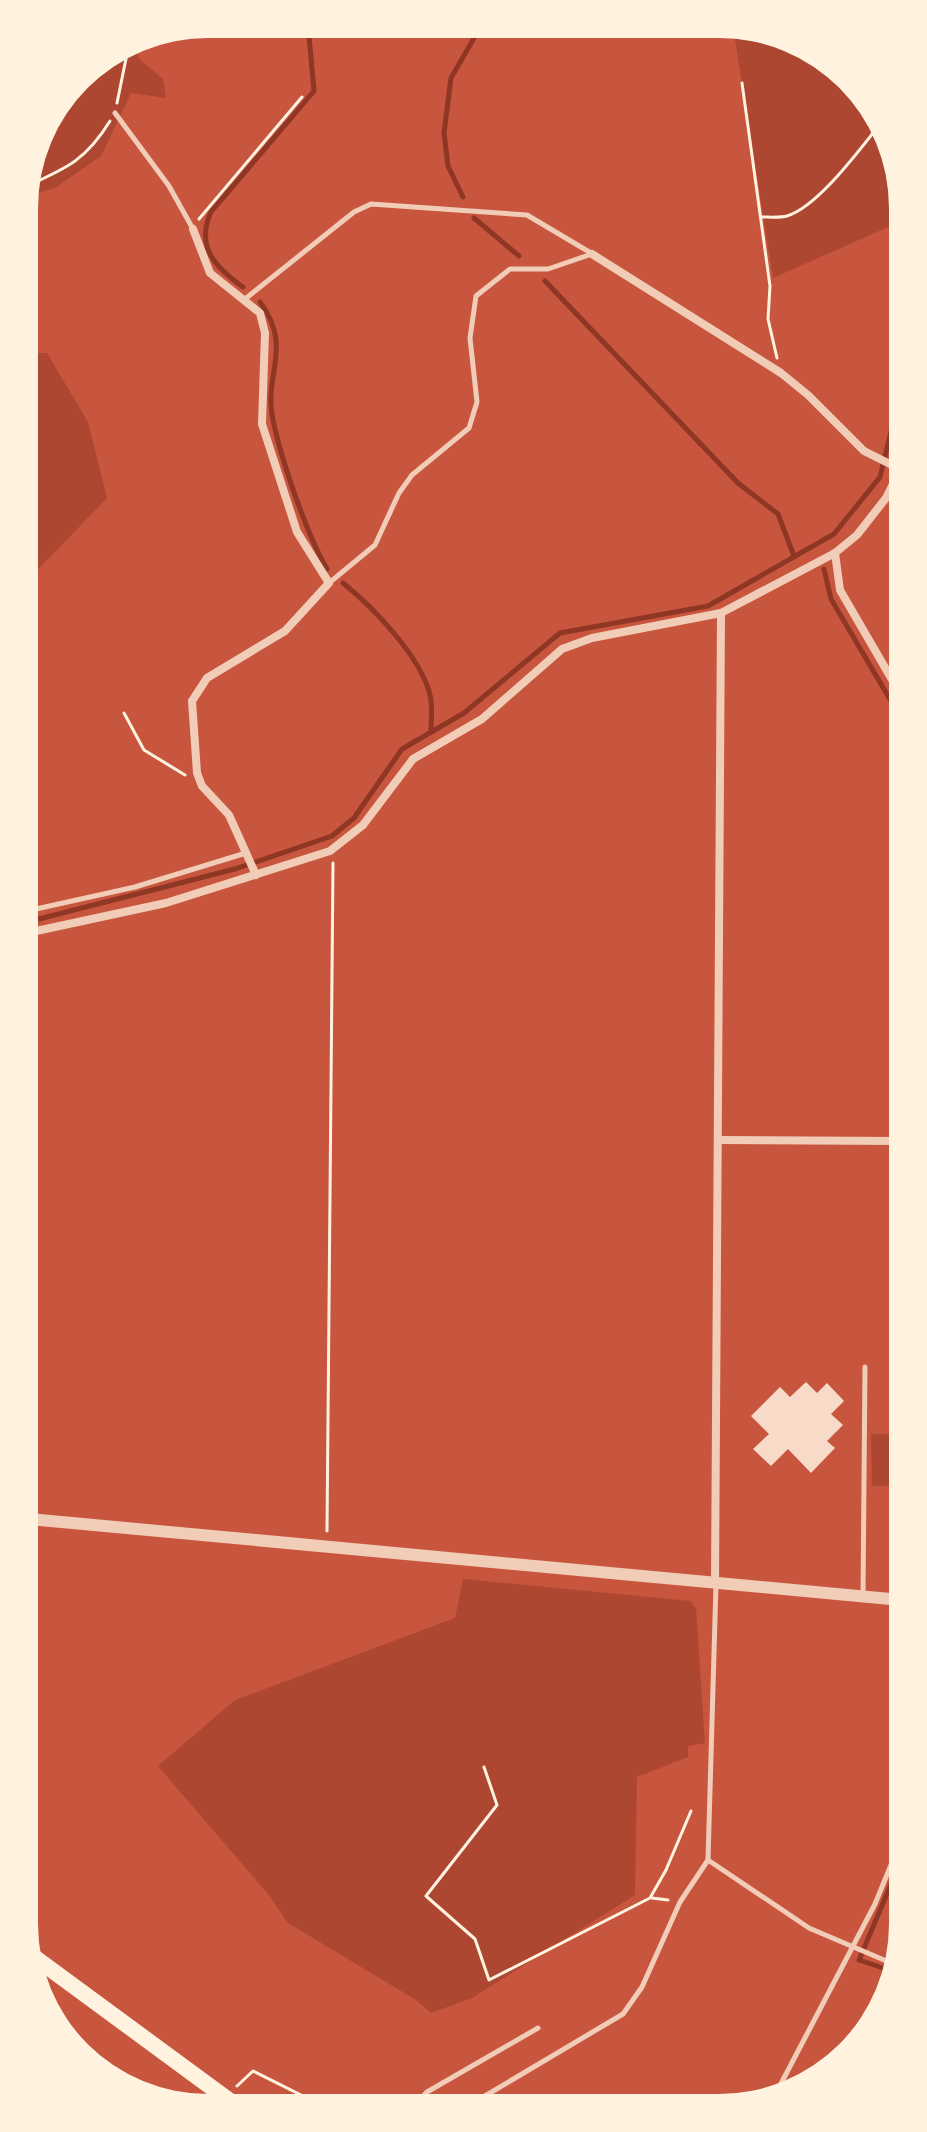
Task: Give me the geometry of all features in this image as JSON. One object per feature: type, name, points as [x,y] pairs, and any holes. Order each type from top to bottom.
[{"type":"main road","points":[[43,1964],[220,2094]]},
{"type":"street","points":[[193,229],[210,273],[260,313],[265,333],[262,424],[297,532],[329,583],[285,631],[207,678],[192,701],[197,773],[202,786],[229,815],[256,875]]},
{"type":"street","points":[[592,254],[781,373],[889,466]]},
{"type":"street","points":[[38,931],[166,903],[330,851],[363,825],[413,759],[482,719],[562,649],[592,638],[721,613],[835,553],[857,535],[886,498],[889,489]]},
{"type":"street","points":[[835,553],[840,590],[889,674]]},
{"type":"street","points":[[715,1582],[721,613]]},
{"type":"street","points":[[718,1140],[889,1141]]},
{"type":"street","points":[[38,1520],[889,1599]]},
{"type":"lane","points":[[115,113],[169,186],[193,229]]},
{"type":"lane","points":[[245,299],[354,212],[371,204],[527,215],[592,254]]},
{"type":"lane","points":[[329,583],[375,545],[399,493],[412,475],[469,428],[476,414],[470,338],[476,296],[510,269],[548,269],[592,254]]},
{"type":"lane","points":[[38,909],[135,887],[246,854]]},
{"type":"lane","points":[[863,1597],[865,1367]]},
{"type":"lane","points":[[488,2094],[623,2014],[642,1987],[680,1902],[708,1860],[715,1582]]},
{"type":"lane","points":[[708,1860],[809,1928],[851,1949],[885,1961]]},
{"type":"lane","points":[[782,2082],[875,1904],[889,1870]]},
{"type":"lane","points":[[425,2094],[538,2028]]},
{"type":"path","points":[[40,180],[74,165],[98,139],[115,113],[126,60]]},
{"type":"path","points":[[742,83],[770,286],[768,319],[781,373]]},
{"type":"path","points":[[193,229],[302,97]]},
{"type":"path","points":[[761,217],[787,216],[806,204],[847,165],[872,134]]},
{"type":"path","points":[[124,713],[144,750],[202,786]]},
{"type":"path","points":[[327,1547],[330,851]]},
{"type":"path","points":[[484,1767],[497,1805],[426,1896],[475,1939],[489,1980],[650,1898],[680,1902]]},
{"type":"path","points":[[650,1898],[691,1811]]},
{"type":"path","points":[[235,2094],[253,2071],[299,2094]]},
{"type":"shaded area","points":[[735,39],[774,47],[794,56],[839,88],[854,105],[876,143],[888,186],[889,227],[773,278]]},
{"type":"shaded area","points":[[138,53],[138,58],[163,79],[166,98],[131,93],[101,156],[55,188],[38,193],[51,143],[67,114],[96,80]]},
{"type":"shaded area","points":[[38,353],[47,353],[88,422],[107,498],[38,570]]},
{"type":"shaded area","points":[[871,1434],[889,1434],[889,1486],[872,1486]]},
{"type":"shaded area","points":[[463,1579],[690,1601],[696,1608],[705,1743],[688,1746],[688,1757],[637,1777],[635,1895],[472,1998],[431,2013],[416,2000],[288,1923],[268,1894],[158,1766],[235,1700],[455,1618]]},
{"type":"building","points":[[806,1382],[817,1393],[827,1383],[844,1401],[831,1414],[843,1425],[827,1441],[835,1448],[811,1473],[788,1449],[771,1466],[753,1449],[769,1434],[751,1416],[780,1387],[790,1397]]},
{"type":"waterway","points":[[243,287],[224,272],[211,256],[205,236],[207,224],[211,212],[314,91],[309,38]]},
{"type":"waterway","points":[[463,197],[448,166],[444,133],[451,78],[474,38]]},
{"type":"waterway","points":[[474,218],[519,256]]},
{"type":"waterway","points":[[545,281],[738,483],[778,514],[794,556]]},
{"type":"waterway","points":[[260,302],[275,333],[276,361],[271,403],[277,436],[303,517],[327,569]]},
{"type":"waterway","points":[[38,919],[235,869],[332,836],[354,818],[402,749],[464,713],[560,633],[708,606],[834,534],[880,477],[889,440]]},
{"type":"waterway","points":[[824,569],[831,599],[889,698]]},
{"type":"waterway","points":[[343,583],[381,619],[417,665],[431,699],[431,732]]},
{"type":"waterway","points":[[883,1968],[859,1960],[889,1889]]}]
